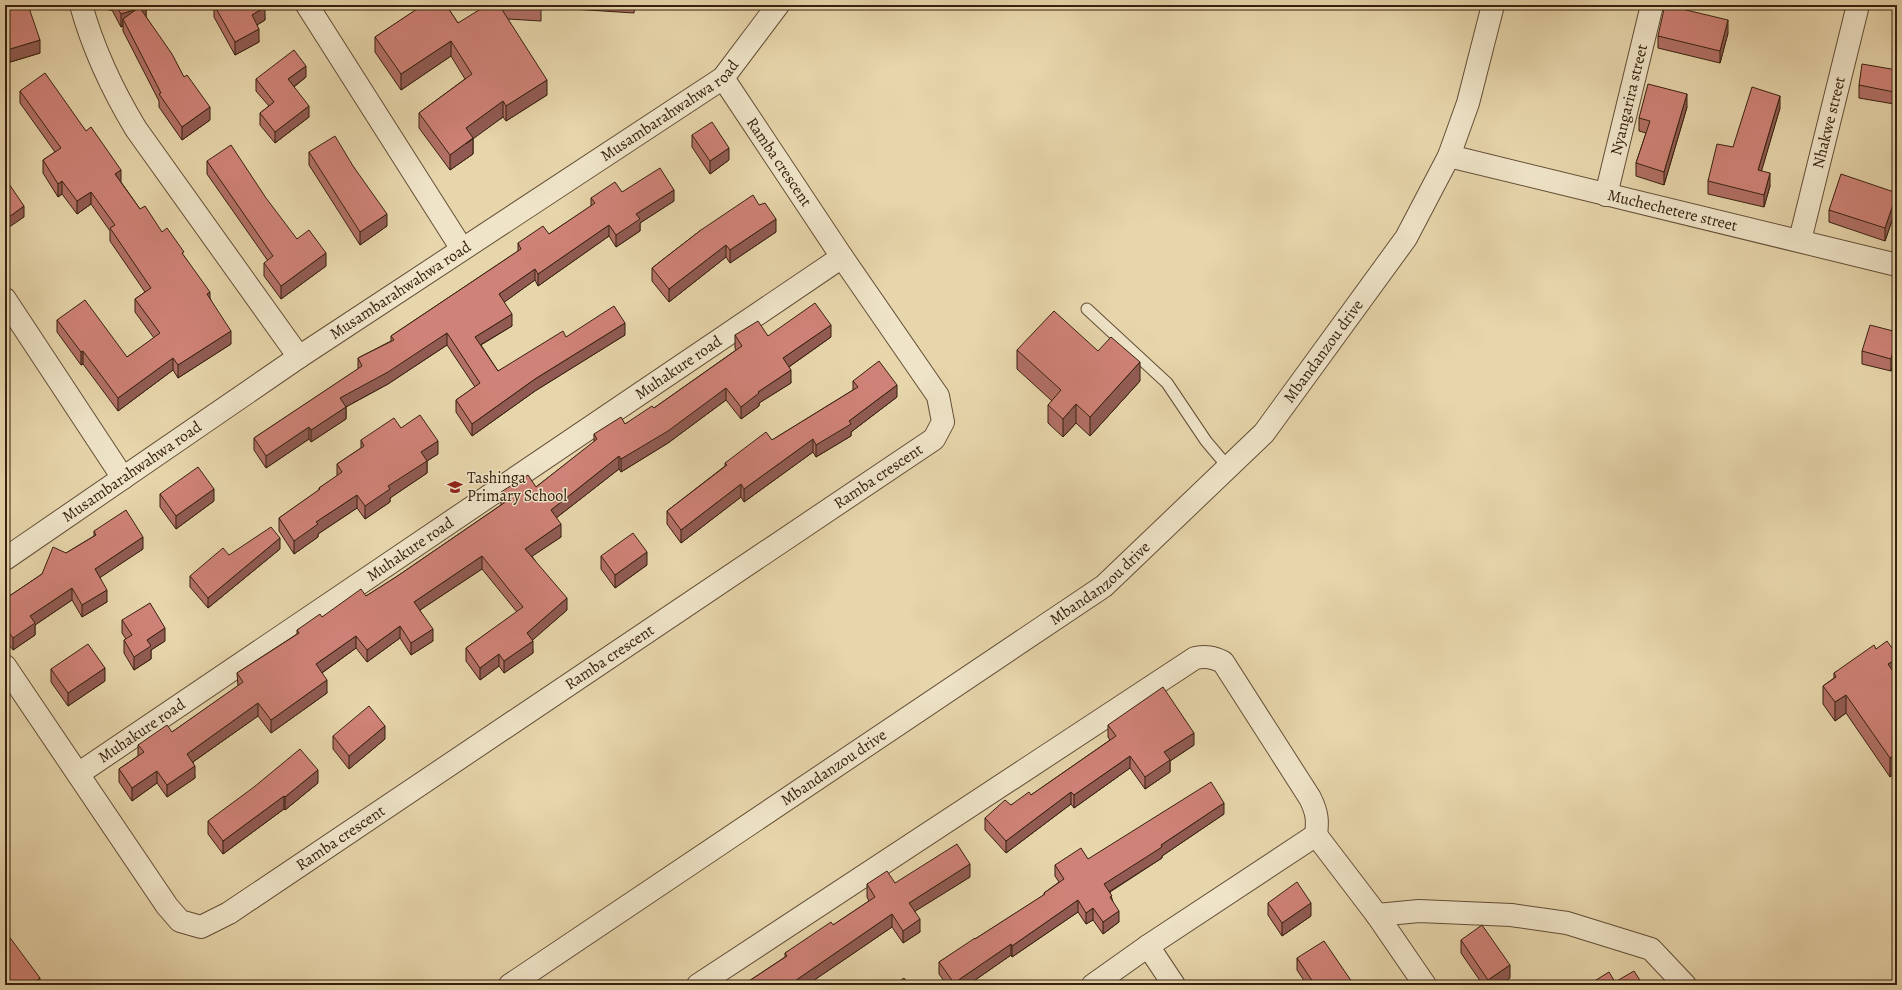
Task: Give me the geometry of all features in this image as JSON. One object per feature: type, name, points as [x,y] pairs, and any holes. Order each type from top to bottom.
[{"type":"street","points":[[81,5],[87,24],[119,101],[136,129],[299,357]]},
{"type":"street","points":[[307,5],[462,249]]},
{"type":"street","name":"Musambarahwahwa road","points":[[5,559],[299,357],[723,78],[778,5]]},
{"type":"street","name":"Mbandanzou drive","points":[[510,985],[1104,586],[1264,433],[1406,238],[1449,156],[1468,103],[1493,5]]},
{"type":"street","name":"Nyangarira street","points":[[1606,195],[1652,5]]},
{"type":"street","name":"Nhakwe street","points":[[1800,240],[1858,5]]},
{"type":"street","name":"Ramba crescent","points":[[5,666],[167,906],[180,921],[201,927],[229,913],[934,439],[943,422],[938,396],[842,257],[723,78]]},
{"type":"street","name":"Muchechetere street","points":[[1449,156],[1606,195],[1800,240],[1897,265]]},
{"type":"street","name":"Muhakure road","points":[[78,774],[842,257]]},
{"type":"street","points":[[5,299],[123,478]]},
{"type":"street","points":[[698,985],[1188,663],[1202,656],[1213,657],[1223,662],[1310,798],[1317,816],[1316,835],[1377,915],[1424,985]]},
{"type":"street","points":[[1093,985],[1148,946],[1316,835]]},
{"type":"street","points":[[1377,915],[1427,911],[1511,915],[1567,923],[1651,949],[1685,985]]},
{"type":"street","points":[[1148,946],[1174,985]]},
{"type":"lane","points":[[1087,309],[1167,383],[1206,441],[1228,467]]},
{"type":"building","points":[[5,5],[28,5],[40,40],[7,50],[5,45]]},
{"type":"building","points":[[116,5],[146,5],[140,8],[172,54],[184,77],[187,75],[210,107],[182,127],[159,94],[161,93],[123,19],[137,9],[121,14]]},
{"type":"building","points":[[214,5],[264,5],[265,7],[252,15],[259,29],[235,42]]},
{"type":"building","points":[[423,5],[446,5],[458,23],[487,5],[499,5],[547,80],[506,106],[503,101],[466,128],[473,138],[450,155],[419,113],[472,74],[451,41],[401,74],[375,37]]},
{"type":"building","points":[[1665,5],[1728,20],[1720,51],[1658,36]]},
{"type":"building","points":[[294,50],[306,66],[288,79],[309,106],[275,132],[260,113],[274,102],[256,79]]},
{"type":"building","points":[[1862,64],[1897,70],[1894,92],[1859,85]]},
{"type":"building","points":[[45,73],[86,131],[91,127],[121,170],[115,174],[140,209],[145,206],[162,232],[167,228],[184,252],[182,253],[210,292],[207,294],[231,331],[178,365],[173,358],[118,398],[83,351],[81,352],[57,320],[85,300],[127,357],[160,333],[135,299],[151,288],[110,228],[115,225],[91,192],[77,201],[62,181],[58,184],[43,160],[61,148],[20,91]]},
{"type":"building","points":[[1648,84],[1687,94],[1664,172],[1636,163],[1650,121],[1639,118]]},
{"type":"building","points":[[1752,87],[1780,96],[1758,170],[1770,173],[1764,195],[1708,181],[1717,144],[1733,147]]},
{"type":"building","points":[[712,122],[729,148],[710,161],[692,135]]},
{"type":"building","points":[[335,136],[353,166],[387,214],[360,232],[309,152]]},
{"type":"building","points":[[231,145],[266,198],[297,239],[309,230],[326,253],[281,286],[264,263],[273,256],[207,161]]},
{"type":"building","points":[[660,168],[674,190],[636,214],[640,219],[616,235],[609,225],[538,274],[535,269],[499,294],[512,314],[475,337],[498,371],[563,331],[566,337],[614,306],[625,323],[535,379],[472,424],[456,400],[480,383],[447,333],[388,372],[340,398],[346,407],[311,430],[309,427],[266,456],[254,438],[362,366],[358,358],[394,340],[391,336],[521,249],[518,243],[543,226],[549,234],[595,203],[591,198],[615,182],[622,192]]},
{"type":"building","points":[[1841,174],[1897,193],[1885,228],[1829,210]]},
{"type":"building","points":[[5,178],[24,206],[5,220]]},
{"type":"building","points":[[753,195],[759,205],[765,203],[776,219],[730,250],[726,245],[669,289],[652,268],[701,230]]},
{"type":"building","points":[[815,303],[831,325],[783,358],[791,370],[758,392],[759,393],[741,407],[726,388],[668,431],[621,459],[619,456],[551,510],[561,524],[525,549],[567,598],[527,633],[533,641],[504,661],[499,654],[480,668],[466,648],[523,607],[482,556],[414,602],[433,629],[411,643],[400,626],[367,650],[356,636],[316,664],[327,680],[271,720],[258,703],[187,754],[195,766],[167,785],[157,771],[132,788],[119,769],[144,752],[138,745],[167,725],[172,732],[243,682],[237,673],[299,633],[297,630],[320,614],[322,617],[361,589],[366,596],[396,577],[507,501],[501,492],[528,475],[536,487],[597,439],[594,434],[621,417],[625,424],[652,406],[654,408],[742,346],[735,335],[758,321],[768,336]]},
{"type":"building","points":[[1054,311],[1098,351],[1111,337],[1140,362],[1090,417],[1076,404],[1063,419],[1048,405],[1061,390],[1017,350]]},
{"type":"building","points":[[1870,325],[1897,332],[1891,359],[1862,351]]},
{"type":"building","points":[[879,361],[897,385],[849,421],[851,424],[816,445],[813,439],[744,489],[741,484],[681,530],[667,511],[727,465],[725,463],[766,432],[772,440],[858,387],[853,381]]},
{"type":"building","points":[[420,415],[438,441],[421,452],[427,461],[388,486],[390,489],[365,506],[357,495],[316,522],[318,524],[294,541],[279,518],[342,472],[337,464],[364,446],[361,440],[394,418],[401,428]]},
{"type":"building","points":[[198,467],[214,489],[176,516],[160,494]]},
{"type":"building","points":[[126,510],[143,537],[95,569],[107,590],[82,605],[72,588],[30,616],[35,623],[13,638],[5,627],[5,599],[42,574],[53,547],[66,553],[96,535],[94,531]]},
{"type":"building","points":[[271,527],[280,538],[208,598],[190,576],[223,548],[229,555]]},
{"type":"building","points":[[633,533],[647,552],[615,575],[601,556]]},
{"type":"building","points":[[150,603],[165,628],[147,640],[151,646],[134,657],[124,640],[132,635],[122,620]]},
{"type":"building","points":[[1887,641],[1897,655],[1897,659],[1888,664],[1897,677],[1897,753],[1890,758],[1846,695],[1835,702],[1823,686],[1836,677],[1834,673],[1874,645],[1876,649]]},
{"type":"building","points":[[88,644],[105,668],[68,693],[51,669]]},
{"type":"building","points":[[1163,687],[1194,733],[1164,752],[1170,760],[1145,777],[1130,756],[1074,795],[1071,792],[1006,841],[985,818],[1005,800],[1011,805],[1029,792],[1031,795],[1116,736],[1108,725]]},
{"type":"building","points":[[369,706],[385,726],[349,756],[333,736]]},
{"type":"building","points":[[300,749],[318,770],[285,797],[284,796],[223,841],[208,821],[254,787]]},
{"type":"building","points":[[1211,782],[1224,803],[1161,845],[1162,847],[1104,884],[1119,911],[1103,922],[1093,908],[1086,913],[1078,900],[1012,946],[1011,944],[954,983],[939,962],[1045,894],[1044,893],[1064,879],[1055,865],[1081,848],[1088,859]]},
{"type":"building","points":[[957,844],[970,864],[909,903],[920,919],[903,931],[892,914],[789,985],[743,985],[787,956],[785,953],[831,922],[833,925],[875,897],[867,884],[887,871],[895,883]]},
{"type":"building","points":[[1297,882],[1311,903],[1282,923],[1268,903]]},
{"type":"building","points":[[1482,925],[1510,965],[1488,980],[1461,940]]},
{"type":"building","points":[[5,931],[40,978],[31,985],[5,985]]},
{"type":"building","points":[[1324,941],[1354,985],[1315,985],[1297,958]]},
{"type":"building","points":[[1634,971],[1643,985],[1588,985],[1609,972],[1615,982]]},
{"type":"building","points":[[904,978],[909,985],[894,985]]},
{"type":"place","name":"Tashinga Primary School","points":[[455,487]]}]
